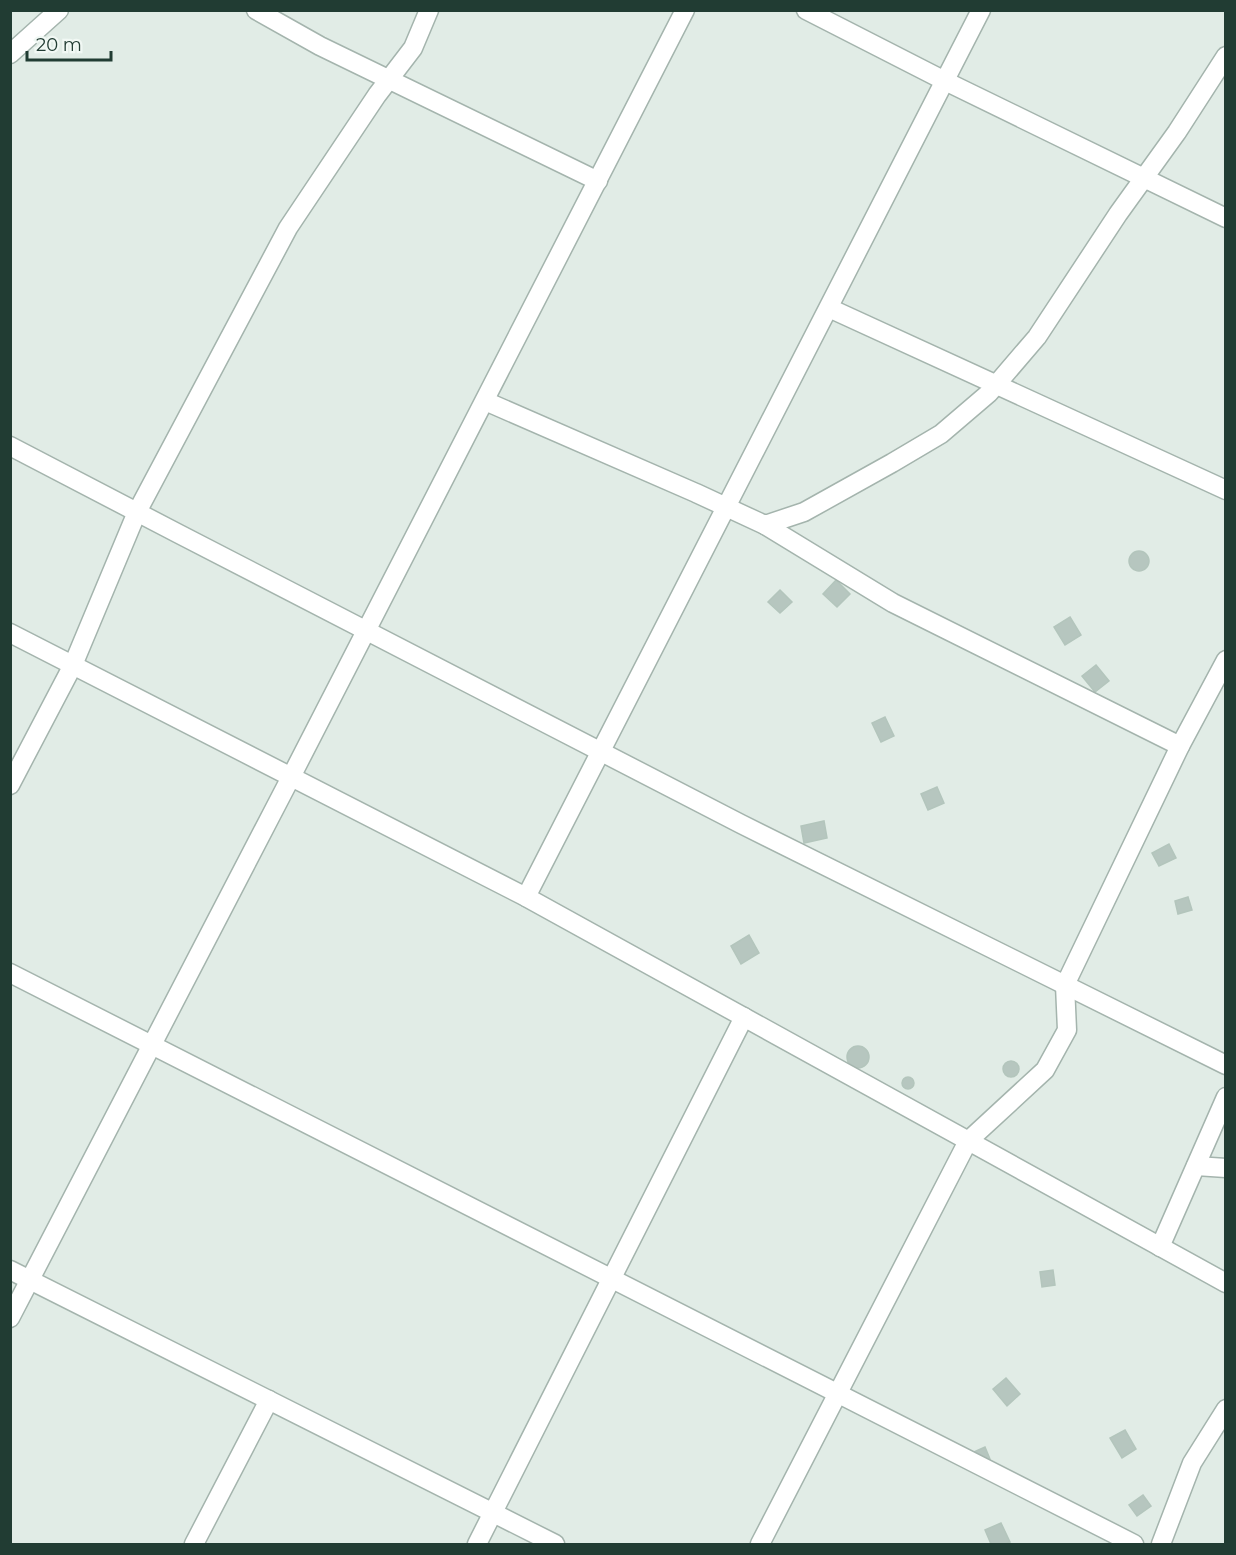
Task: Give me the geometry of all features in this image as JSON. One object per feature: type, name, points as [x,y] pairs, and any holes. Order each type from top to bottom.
[{"type":"street","points":[[10,54],[59,10]]},
{"type":"street","points":[[256,10],[320,46],[598,181]]},
{"type":"street","points":[[10,785],[73,665],[137,512],[288,228],[370,104],[413,48],[429,10]]},
{"type":"street","points":[[10,1318],[367,631],[685,10]]},
{"type":"street","points":[[807,10],[945,81],[1226,218]]},
{"type":"street","points":[[526,897],[981,10]]},
{"type":"street","points":[[765,525],[804,512],[843,492],[941,434],[989,393],[1037,337],[1226,56]]},
{"type":"street","points":[[829,308],[1226,490]]},
{"type":"street","points":[[485,401],[765,525],[893,603],[1180,746]]},
{"type":"street","points":[[10,446],[741,824],[1226,1065]]},
{"type":"street","points":[[10,633],[526,897],[1226,1283]]},
{"type":"street","points":[[760,1545],[968,1141],[1045,1070],[1067,1030],[1065,985],[1180,746],[1226,660]]},
{"type":"street","points":[[10,973],[1134,1545]]},
{"type":"street","points":[[477,1545],[744,1017]]},
{"type":"street","points":[[1161,1247],[1226,1098]]},
{"type":"street","points":[[1196,1166],[1226,1168]]},
{"type":"street","points":[[10,1270],[555,1545]]},
{"type":"street","points":[[194,1545],[269,1400]]},
{"type":"street","points":[[1161,1545],[1192,1463],[1226,1409]]},
{"type":"building","points":[[1139,551],[1146,554],[1149,561],[1146,568],[1139,571],[1132,568],[1129,561],[1132,554]]},
{"type":"building","points":[[836,580],[850,594],[837,607],[823,594]]},
{"type":"building","points":[[780,590],[792,602],[780,613],[768,602]]},
{"type":"building","points":[[1070,617],[1081,635],[1065,645],[1054,627]]},
{"type":"building","points":[[1096,665],[1109,681],[1095,692],[1082,676]]},
{"type":"building","points":[[885,717],[894,736],[881,742],[872,723]]},
{"type":"building","points":[[937,787],[944,803],[928,810],[921,794]]},
{"type":"building","points":[[824,821],[827,838],[804,843],[801,826]]},
{"type":"building","points":[[1169,844],[1176,858],[1159,866],[1152,853]]},
{"type":"building","points":[[1188,897],[1192,910],[1178,914],[1175,901]]},
{"type":"building","points":[[749,935],[759,953],[741,964],[731,946]]},
{"type":"building","points":[[858,1046],[866,1049],[869,1057],[866,1065],[858,1068],[850,1065],[847,1057],[850,1049]]},
{"type":"building","points":[[1011,1061],[1017,1063],[1019,1069],[1017,1075],[1011,1077],[1005,1075],[1003,1069],[1005,1063]]},
{"type":"building","points":[[910,1077],[914,1083],[910,1089],[906,1089],[902,1081]]},
{"type":"building","points":[[1053,1270],[1055,1285],[1042,1287],[1040,1272]]},
{"type":"building","points":[[1006,1378],[1020,1394],[1007,1406],[993,1389]]},
{"type":"building","points":[[1125,1430],[1136,1449],[1122,1458],[1110,1438]]},
{"type":"building","points":[[985,1447],[990,1459],[978,1464],[974,1452]]},
{"type":"building","points":[[1143,1495],[1151,1506],[1137,1516],[1129,1505]]},
{"type":"building","points":[[1001,1523],[1010,1542],[991,1544],[985,1530]]}]
